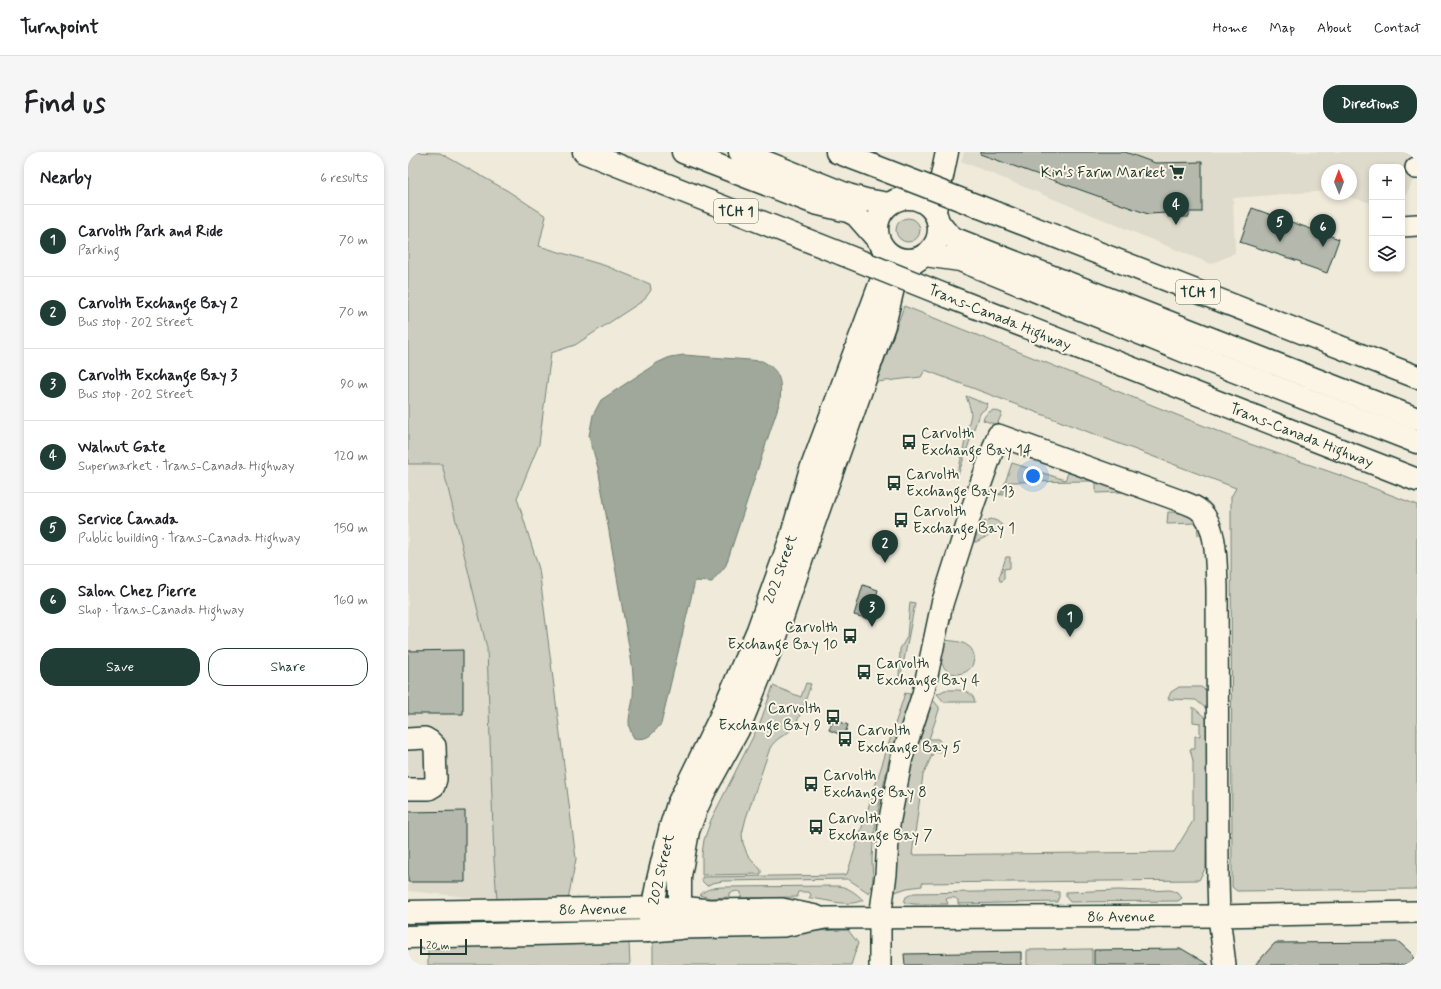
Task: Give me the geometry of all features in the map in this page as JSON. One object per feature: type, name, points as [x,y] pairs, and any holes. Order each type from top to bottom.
[{"type":"main road","points":[[573,152],[629,170]]},
{"type":"main road","name":"Trans-Canada Highway","points":[[584,152],[1417,480]]},
{"type":"main road","points":[[684,152],[815,203],[848,212],[856,216],[890,255],[902,260],[922,257],[960,260],[1206,360],[1417,442]]},
{"type":"main road","points":[[740,152],[866,200],[919,200],[926,204],[946,232],[954,239],[1417,419]]},
{"type":"main road","name":"TCH 1","points":[[837,152],[1417,377]]},
{"type":"main road","points":[[881,245],[876,229],[882,212],[898,201],[920,191],[929,177],[933,152]]},
{"type":"main road","points":[[922,257],[931,250],[937,241],[939,232],[936,217],[947,152]]},
{"type":"main road","name":"202 Street","points":[[648,931],[671,826],[678,804],[720,718],[758,630],[791,538],[810,472],[885,271],[886,260],[881,245]]},
{"type":"main road","name":"202 Street","points":[[680,918],[680,876],[688,831],[696,809],[704,790],[738,730],[776,636],[811,531],[884,325],[895,280],[903,270],[922,257]]},
{"type":"main road","name":"86 Avenue","points":[[408,912],[652,908],[680,918]]},
{"type":"main road","name":"86 Avenue","points":[[408,937],[648,931],[680,918]]},
{"type":"street","points":[[1405,226],[1417,225]]},
{"type":"street","points":[[880,965],[880,918],[886,874],[889,824],[902,757],[923,694],[942,604],[974,503],[998,435],[1178,500],[1199,510],[1209,523],[1215,542],[1217,587],[1218,878],[1219,916],[1225,965]]},
{"type":"street","points":[[408,739],[425,738],[435,746],[436,779],[434,786],[429,789],[408,789]]},
{"type":"street","name":"86 Avenue","points":[[680,918],[784,926],[825,918],[1219,916],[1417,912]]},
{"type":"shaded area","points":[[408,152],[440,153],[508,191],[546,216],[539,246],[606,266],[650,284],[651,290],[644,300],[575,345],[551,353],[539,444],[517,498],[539,569],[576,859],[568,899],[497,900],[494,860],[487,648],[442,464],[408,464]]},
{"type":"shaded area","points":[[964,152],[1417,152],[1417,171],[1405,197],[1405,164],[1369,164],[1369,202],[1357,199],[1357,164],[1321,164],[1321,191],[1233,198],[1235,253],[1211,264],[961,161]]},
{"type":"shaded area","points":[[908,218],[916,222],[920,230],[916,238],[908,242],[900,238],[896,230],[900,222]]},
{"type":"shaded area","points":[[904,306],[1247,443],[1345,477],[1417,505],[1417,889],[1237,891],[1232,887],[1231,497],[1236,488],[925,370],[921,377],[877,382]]},
{"type":"shaded area","points":[[684,355],[762,361],[768,364],[776,372],[781,388],[780,401],[726,565],[712,582],[695,581],[661,724],[649,736],[639,739],[634,738],[629,727],[633,692],[632,664],[598,468],[589,436],[593,415],[601,400],[657,363],[670,357]]},
{"type":"shaded area","points":[[966,396],[986,404],[988,403],[986,408],[979,414],[958,475],[954,473],[959,468],[971,414]]},
{"type":"shaded area","points":[[994,410],[1002,413],[997,425],[983,420],[987,414]]},
{"type":"shaded area","points":[[1012,463],[1065,480],[1069,471],[1122,490],[1122,492],[1096,493],[1096,482],[1090,481],[1011,482],[1005,483],[1004,495],[991,494],[990,490],[1001,494]]},
{"type":"shaded area","points":[[408,464],[442,464],[487,648],[494,860],[497,900],[408,891]]},
{"type":"shaded area","points":[[1168,512],[1180,513],[1192,517],[1199,525],[1203,536],[1198,535],[1197,523],[1167,524]]},
{"type":"shaded area","points":[[991,519],[1002,525],[1001,529],[974,542],[981,523]]},
{"type":"shaded area","points":[[1006,557],[1010,557],[1010,568],[1004,569],[1004,579],[1000,581],[999,578]]},
{"type":"shaded area","points":[[910,602],[915,603],[900,681],[900,649],[907,637]]},
{"type":"shaded area","points":[[944,640],[963,643],[971,649],[974,656],[973,663],[966,672],[955,674],[945,669],[941,658]]},
{"type":"shaded area","points":[[806,683],[811,684],[797,721],[791,730],[778,739],[770,748],[742,834],[743,843],[747,854],[761,870],[761,874],[702,875],[704,840],[711,820],[760,723],[773,686],[801,697]]},
{"type":"shaded area","points":[[1179,687],[1201,687],[1208,692],[1211,713],[1196,700],[1168,699],[1171,692]]},
{"type":"shaded area","points":[[945,690],[959,690],[967,692],[971,694],[975,702],[944,702],[937,694]]},
{"type":"shaded area","points":[[905,693],[910,694],[910,701],[893,750],[891,751],[882,791],[874,833],[872,860],[873,881],[869,893],[848,879],[723,881],[712,883],[707,886],[702,881],[702,877],[847,874]]},
{"type":"shaded area","points":[[933,700],[939,707],[939,710],[929,739],[938,739],[940,741],[940,752],[933,753],[923,775],[912,855],[1174,852],[1193,821],[1193,761],[1190,749],[1195,749],[1195,736],[1200,736],[1200,723],[1193,722],[1193,707],[1208,720],[1206,867],[1199,880],[922,883],[922,886],[907,888],[895,892],[897,840],[911,765]]},
{"type":"shaded area","points":[[838,886],[852,891],[863,900],[843,903],[809,898],[811,895],[809,892],[798,892],[798,897],[741,898],[741,892],[737,891],[729,893],[729,897],[710,898],[700,895],[708,889],[719,887]]},
{"type":"shaded area","points":[[1170,890],[1177,892],[1182,898],[1178,901],[1070,902],[1066,897],[1066,892]]},
{"type":"shaded area","points":[[1059,892],[1057,902],[958,904],[958,900],[955,898],[949,898],[946,899],[948,904],[914,904],[904,902],[906,897],[914,893]]},
{"type":"shaded area","points":[[848,930],[858,943],[851,965],[653,965],[653,938],[733,933]]},
{"type":"shaded area","points":[[629,943],[630,965],[428,965],[428,948],[442,945]]},
{"type":"shaded area","points":[[1092,949],[1092,965],[1027,965],[1027,950]]},
{"type":"building","points":[[980,152],[1125,152],[1155,163],[1202,162],[1202,212],[1189,212],[1189,217],[1168,217],[1168,213],[1148,214],[980,154]]},
{"type":"building","points":[[1252,208],[1339,239],[1327,273],[1301,264],[1301,262],[1240,242]]},
{"type":"building","points":[[863,585],[878,590],[869,619],[854,615]]},
{"type":"building","points":[[463,650],[463,714],[408,714],[408,651]]},
{"type":"building","points":[[833,719],[848,725],[844,736],[829,730]]},
{"type":"building","points":[[465,811],[465,882],[408,882],[408,812]]},
{"type":"building","points":[[1399,942],[1413,955],[1414,965],[1255,965],[1275,943]]},
{"type":"building","points":[[1182,949],[1209,965],[1094,965],[1094,950]]},
{"type":"building","points":[[1021,952],[1021,965],[905,965],[904,954]]},
{"type":"place","name":"Kin's Farm Market","points":[[1177,172]]},
{"type":"place","name":"Walnut Gate","points":[[1176,225]]},
{"type":"place","name":"Service Canada","points":[[1280,242]]},
{"type":"place","name":"Salon Chez Pierre","points":[[1323,247]]},
{"type":"place","name":"Carvolth Exchange Bay 14","points":[[909,442]]},
{"type":"place","name":"Carvolth Exchange Bay 13","points":[[894,483]]},
{"type":"place","name":"Carvolth Exchange Bay 1","points":[[901,520]]},
{"type":"place","name":"Carvolth Exchange Bay 2","points":[[885,563]]},
{"type":"place","name":"Carvolth Exchange Bay 3","points":[[872,627]]},
{"type":"place","name":"Carvolth Exchange Bay 10","points":[[850,636]]},
{"type":"place","name":"Carvolth Park and Ride","points":[[1070,637]]},
{"type":"place","name":"Carvolth Exchange Bay 4","points":[[864,672]]},
{"type":"place","name":"Carvolth Exchange Bay 9","points":[[833,717]]},
{"type":"place","name":"Carvolth Exchange Bay 5","points":[[845,739]]},
{"type":"place","name":"Carvolth Exchange Bay 8","points":[[811,784]]},
{"type":"place","name":"Carvolth Exchange Bay 7","points":[[816,827]]}]
